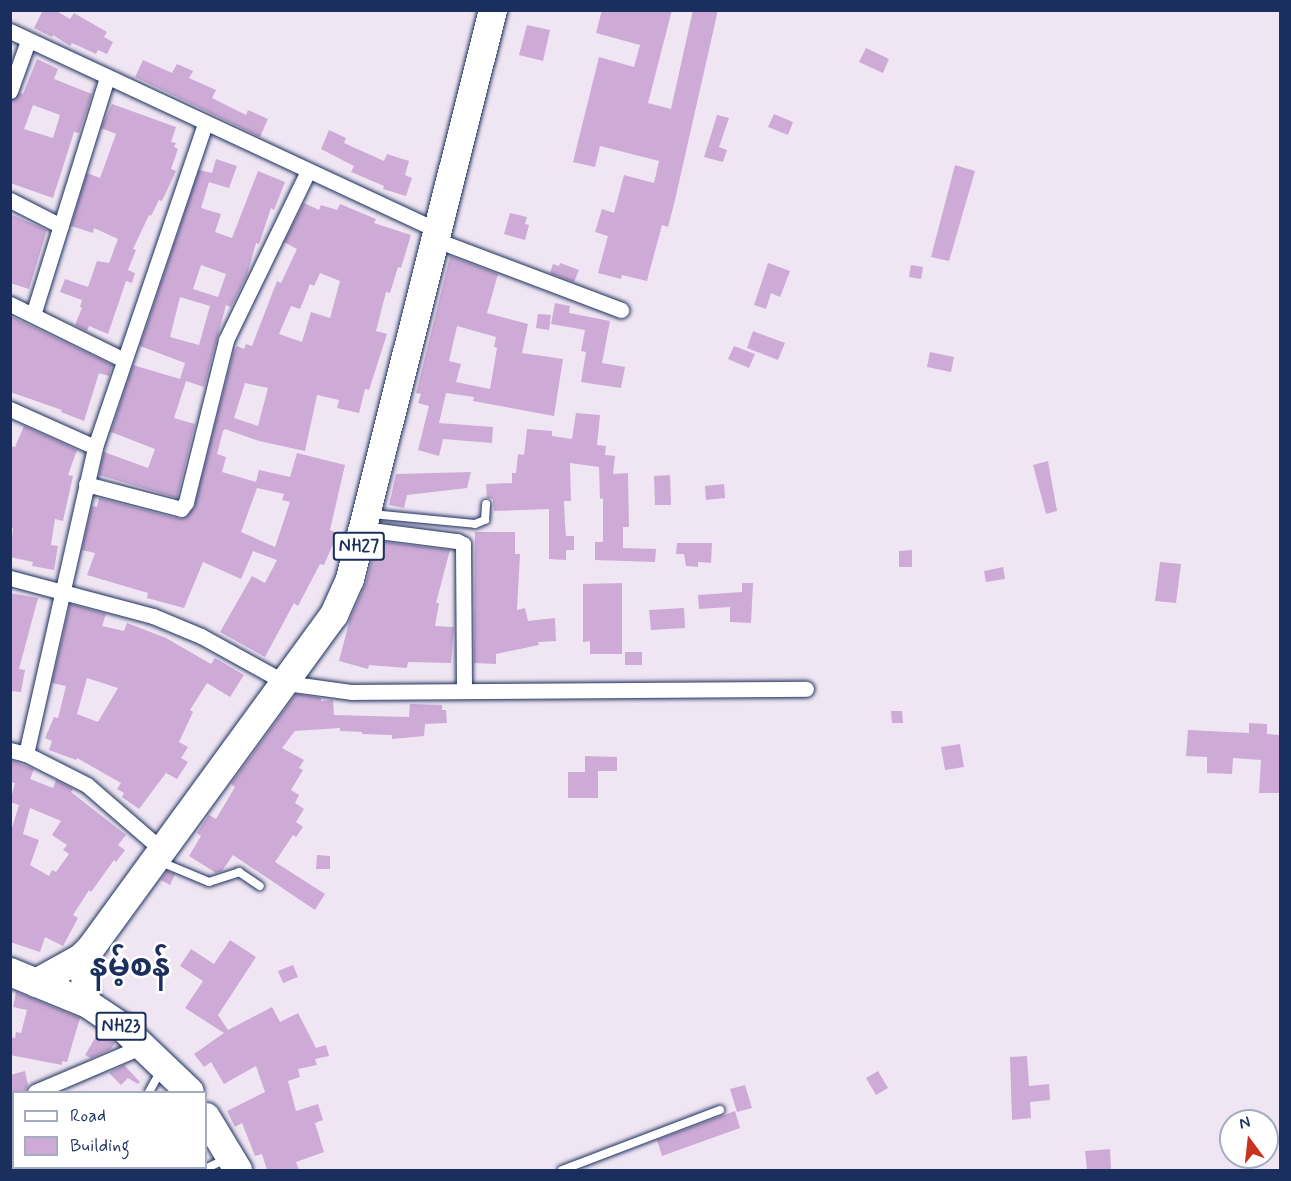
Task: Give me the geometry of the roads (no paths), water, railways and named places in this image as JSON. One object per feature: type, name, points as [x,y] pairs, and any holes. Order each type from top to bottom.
[{"type":"highway","name":"NH27","points":[[23,978],[81,958],[334,615],[350,579],[493,10]]},
{"type":"highway","name":"NH23","points":[[23,978],[88,1004],[121,1026],[189,1091]]},
{"type":"highway","points":[[207,1120],[234,1163]]},
{"type":"main road","points":[[81,958],[88,1004]]},
{"type":"street","points":[[10,31],[308,171],[437,236],[621,310]]},
{"type":"street","points":[[10,91],[28,41]]},
{"type":"street","points":[[33,315],[107,78]]},
{"type":"street","points":[[26,754],[95,447],[205,123]]},
{"type":"street","points":[[86,484],[181,509],[186,502],[226,340],[308,171]]},
{"type":"street","points":[[10,200],[61,226]]},
{"type":"street","points":[[10,304],[124,360]]},
{"type":"street","points":[[10,409],[95,447]]},
{"type":"street","points":[[365,521],[463,544],[464,691]]},
{"type":"street","points":[[10,578],[153,616],[201,636],[286,683],[352,692],[806,689]]},
{"type":"street","points":[[10,750],[26,754],[87,785],[158,855]]},
{"type":"street","points":[[37,1091],[143,1046]]},
{"type":"lane","points":[[365,521],[475,524],[485,520],[486,504]]},
{"type":"lane","points":[[158,855],[209,882],[239,872],[260,886]]},
{"type":"lane","points":[[149,1091],[162,1067]]},
{"type":"lane","points":[[562,1170],[720,1110]]},
{"type":"lane","points":[[203,1170],[234,1163]]},
{"type":"district","name":"နမ့်စန်","points":[[130,967]]}]
